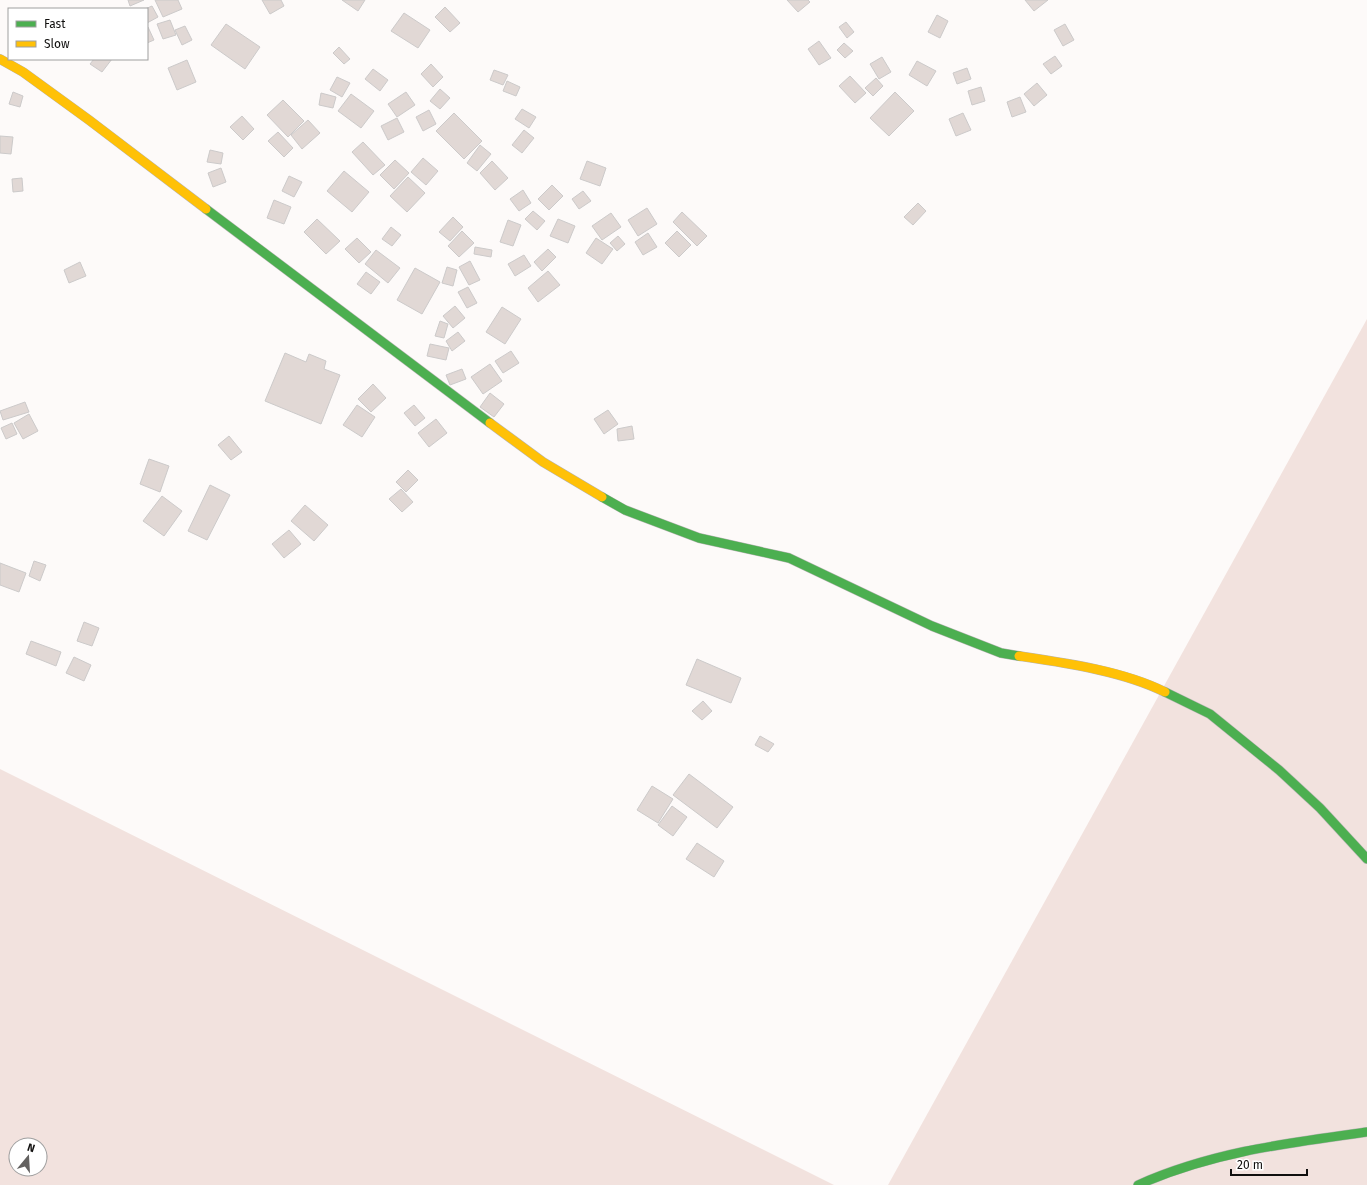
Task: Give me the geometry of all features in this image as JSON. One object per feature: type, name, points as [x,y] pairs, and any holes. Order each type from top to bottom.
[{"type":"street","points":[[0,59],[23,72],[89,120],[393,351],[543,462],[625,510],[699,538],[789,558],[932,626],[1000,653],[1069,663],[1149,684],[1210,714],[1279,770],[1320,808],[1367,859]]},
{"type":"street","points":[[1138,1185],[1196,1161],[1263,1146],[1367,1132]]},
{"type":"shaded area","points":[[1367,319],[1367,1185],[888,1185]]},
{"type":"shaded area","points":[[0,769],[834,1185],[0,1185]]},
{"type":"building","points":[[128,0],[144,0],[130,6]]},
{"type":"building","points":[[155,0],[178,0],[182,9],[163,17]]},
{"type":"building","points":[[262,0],[281,0],[284,6],[270,14]]},
{"type":"building","points":[[342,0],[365,0],[358,11]]},
{"type":"building","points":[[787,0],[808,0],[810,2],[798,12]]},
{"type":"building","points":[[1025,0],[1048,0],[1034,11]]},
{"type":"building","points":[[152,6],[158,17],[148,22],[148,8]]},
{"type":"building","points":[[445,7],[460,23],[450,32],[435,17]]},
{"type":"building","points":[[404,13],[430,30],[418,48],[391,31]]},
{"type":"building","points":[[937,15],[948,21],[940,38],[928,32]]},
{"type":"building","points":[[170,20],[176,35],[163,39],[157,24]]},
{"type":"building","points":[[846,22],[854,32],[847,38],[839,27]]},
{"type":"building","points":[[226,24],[260,47],[245,69],[211,45]]},
{"type":"building","points":[[1065,24],[1074,40],[1063,46],[1054,30]]},
{"type":"building","points":[[185,26],[192,40],[182,45],[175,30]]},
{"type":"building","points":[[148,27],[154,40],[148,43]]},
{"type":"building","points":[[819,41],[831,58],[819,65],[808,49]]},
{"type":"building","points":[[844,43],[853,51],[845,58],[837,50]]},
{"type":"building","points":[[339,47],[350,59],[344,64],[333,53]]},
{"type":"building","points":[[1055,56],[1062,66],[1051,74],[1043,64]]},
{"type":"building","points":[[882,57],[891,72],[879,79],[870,64]]},
{"type":"building","points":[[93,60],[111,60],[102,72],[90,64]]},
{"type":"building","points":[[187,60],[196,82],[177,90],[168,68]]},
{"type":"building","points":[[917,61],[936,71],[927,86],[909,75]]},
{"type":"building","points":[[431,64],[443,77],[433,87],[421,74]]},
{"type":"building","points":[[967,68],[971,79],[957,84],[953,73]]},
{"type":"building","points":[[373,69],[388,80],[380,91],[365,79]]},
{"type":"building","points":[[494,70],[508,75],[503,85],[490,80]]},
{"type":"building","points":[[850,76],[866,93],[855,103],[839,86]]},
{"type":"building","points":[[337,77],[350,83],[342,97],[330,90]]},
{"type":"building","points":[[876,78],[883,86],[873,96],[865,88]]},
{"type":"building","points":[[507,81],[520,87],[516,96],[503,91]]},
{"type":"building","points":[[1037,83],[1047,95],[1034,106],[1024,94]]},
{"type":"building","points":[[981,87],[985,101],[972,105],[968,91]]},
{"type":"building","points":[[440,89],[450,98],[440,109],[430,101]]},
{"type":"building","points":[[13,92],[23,96],[20,107],[9,104]]},
{"type":"building","points":[[406,92],[415,105],[397,117],[388,104]]},
{"type":"building","points":[[895,92],[914,111],[889,136],[870,118]]},
{"type":"building","points":[[321,93],[336,97],[333,108],[319,105]]},
{"type":"building","points":[[351,94],[374,111],[361,128],[338,111]]},
{"type":"building","points":[[1020,97],[1026,112],[1012,117],[1007,102]]},
{"type":"building","points":[[283,100],[304,121],[288,137],[267,115]]},
{"type":"building","points":[[522,109],[536,117],[529,128],[515,119]]},
{"type":"building","points":[[429,110],[436,124],[423,131],[416,117]]},
{"type":"building","points":[[454,113],[482,141],[464,159],[436,131]]},
{"type":"building","points":[[963,113],[971,130],[956,136],[949,119]]},
{"type":"building","points":[[242,116],[254,129],[243,140],[230,127]]},
{"type":"building","points":[[397,118],[404,132],[388,140],[381,126]]},
{"type":"building","points":[[308,120],[320,133],[302,149],[291,135]]},
{"type":"building","points":[[524,130],[534,138],[522,153],[512,145]]},
{"type":"building","points":[[278,132],[293,148],[284,157],[268,141]]},
{"type":"building","points":[[0,136],[13,137],[11,154],[0,153]]},
{"type":"building","points":[[363,142],[385,165],[373,175],[352,152]]},
{"type":"building","points":[[480,145],[491,154],[477,171],[467,163]]},
{"type":"building","points":[[210,150],[223,153],[221,164],[207,162]]},
{"type":"building","points":[[423,158],[438,171],[426,185],[411,172]]},
{"type":"building","points":[[395,160],[409,173],[394,189],[380,175]]},
{"type":"building","points":[[492,161],[508,178],[495,190],[480,173]]},
{"type":"building","points":[[587,161],[606,168],[600,186],[580,179]]},
{"type":"building","points":[[221,168],[226,182],[213,187],[208,173]]},
{"type":"building","points":[[344,171],[369,192],[352,212],[327,191]]},
{"type":"building","points":[[289,176],[302,182],[294,197],[282,191]]},
{"type":"building","points":[[408,177],[425,193],[407,212],[390,196]]},
{"type":"building","points":[[22,178],[23,191],[13,192],[12,179]]},
{"type":"building","points":[[552,185],[563,196],[549,210],[538,199]]},
{"type":"building","points":[[523,190],[531,203],[519,211],[510,199]]},
{"type":"building","points":[[583,191],[591,201],[579,209],[572,199]]},
{"type":"building","points":[[274,200],[291,207],[284,224],[267,218]]},
{"type":"building","points":[[918,203],[926,211],[913,225],[904,217]]},
{"type":"building","points":[[647,208],[657,224],[638,236],[628,220]]},
{"type":"building","points":[[533,211],[545,221],[537,230],[525,219]]},
{"type":"building","points":[[682,212],[707,236],[697,246],[673,222]]},
{"type":"building","points":[[611,213],[621,227],[602,240],[592,226]]},
{"type":"building","points":[[453,217],[463,227],[450,241],[439,232]]},
{"type":"building","points":[[317,219],[340,241],[326,254],[304,232]]},
{"type":"building","points":[[558,219],[575,226],[568,243],[550,236]]},
{"type":"building","points":[[508,220],[521,225],[513,246],[500,242]]},
{"type":"building","points":[[391,227],[401,235],[392,246],[382,239]]},
{"type":"building","points":[[462,231],[474,243],[459,257],[448,246]]},
{"type":"building","points":[[677,231],[691,245],[679,257],[665,243]]},
{"type":"building","points":[[648,233],[657,247],[643,255],[635,242]]},
{"type":"building","points":[[618,236],[625,244],[617,251],[610,243]]},
{"type":"building","points":[[357,238],[371,252],[359,263],[345,249]]},
{"type":"building","points":[[596,238],[613,249],[602,264],[586,253]]},
{"type":"building","points":[[475,247],[492,250],[491,257],[474,254]]},
{"type":"building","points":[[548,249],[556,257],[542,271],[534,262]]},
{"type":"building","points":[[376,250],[400,268],[388,283],[365,264]]},
{"type":"building","points":[[524,255],[531,266],[515,276],[508,264]]},
{"type":"building","points":[[470,261],[480,280],[469,285],[459,267]]},
{"type":"building","points":[[80,262],[86,276],[69,283],[64,270]]},
{"type":"building","points":[[447,267],[457,270],[453,286],[442,283]]},
{"type":"building","points":[[415,268],[440,282],[422,314],[397,300]]},
{"type":"building","points":[[548,271],[560,285],[538,302],[528,288]]},
{"type":"building","points":[[366,272],[380,282],[371,294],[357,284]]},
{"type":"building","points":[[468,287],[477,303],[467,308],[458,292]]},
{"type":"building","points":[[455,306],[465,318],[453,328],[443,316]]},
{"type":"building","points":[[502,307],[521,319],[505,344],[486,332]]},
{"type":"building","points":[[440,321],[448,324],[444,338],[435,336]]},
{"type":"building","points":[[458,332],[465,341],[452,351],[446,341]]},
{"type":"building","points":[[430,344],[449,348],[446,360],[427,356]]},
{"type":"building","points":[[511,351],[519,363],[503,373],[495,361]]},
{"type":"building","points":[[285,353],[306,362],[309,354],[326,361],[324,369],[340,375],[321,424],[265,401]]},
{"type":"building","points":[[490,364],[502,381],[483,394],[471,377]]},
{"type":"building","points":[[462,369],[466,379],[450,385],[446,375]]},
{"type":"building","points":[[373,384],[386,398],[371,412],[358,399]]},
{"type":"building","points":[[490,393],[504,404],[494,417],[480,407]]},
{"type":"building","points":[[25,402],[29,412],[3,420],[0,411]]},
{"type":"building","points":[[357,405],[375,417],[362,437],[343,425]]},
{"type":"building","points":[[414,405],[425,418],[415,426],[404,413]]},
{"type":"building","points":[[608,410],[618,424],[604,434],[594,419]]},
{"type":"building","points":[[29,414],[38,431],[23,439],[14,423]]},
{"type":"building","points":[[436,419],[447,433],[429,447],[418,433]]},
{"type":"building","points":[[12,423],[17,434],[6,439],[1,428]]},
{"type":"building","points":[[632,426],[634,439],[618,441],[617,429]]},
{"type":"building","points":[[229,436],[242,452],[231,460],[218,445]]},
{"type":"building","points":[[149,459],[169,466],[160,492],[140,484]]},
{"type":"building","points":[[408,470],[418,480],[406,492],[396,482]]},
{"type":"building","points":[[210,485],[230,495],[207,540],[188,531]]},
{"type":"building","points":[[401,489],[413,502],[402,512],[389,499]]},
{"type":"building","points":[[162,496],[182,511],[164,536],[143,521]]},
{"type":"building","points":[[305,505],[328,525],[314,541],[291,521]]},
{"type":"building","points":[[289,530],[301,544],[284,558],[272,544]]},
{"type":"building","points":[[34,561],[46,565],[40,581],[29,576]]},
{"type":"building","points":[[0,563],[26,573],[19,592],[0,585]]},
{"type":"building","points":[[84,622],[99,628],[92,646],[77,641]]},
{"type":"building","points":[[31,641],[61,652],[56,666],[26,654]]},
{"type":"building","points":[[74,657],[91,665],[84,681],[66,673]]},
{"type":"building","points":[[697,659],[741,678],[731,703],[686,685]]},
{"type":"building","points":[[703,701],[712,711],[702,720],[692,711]]},
{"type":"building","points":[[760,736],[774,744],[768,752],[755,745]]},
{"type":"building","points":[[689,774],[733,807],[717,828],[673,795]]},
{"type":"building","points":[[652,786],[673,799],[658,823],[637,810]]},
{"type":"building","points":[[672,806],[687,817],[673,836],[658,825]]},
{"type":"building","points":[[697,843],[724,861],[714,877],[686,859]]},
{"type":"traffic: fast","points":[[206,209],[490,423]]},
{"type":"traffic: fast","points":[[602,497],[625,510],[699,538],[789,558],[932,626],[1001,653],[1019,656]]},
{"type":"traffic: fast","points":[[1165,692],[1210,714],[1279,770],[1320,808],[1367,859]]},
{"type":"traffic: fast","points":[[1138,1185],[1194,1164],[1250,1150],[1367,1132]]},
{"type":"traffic: slow","points":[[0,59],[23,72],[89,120],[206,209]]},
{"type":"traffic: slow","points":[[490,423],[543,462],[602,497]]},
{"type":"traffic: slow","points":[[1019,656],[1113,673],[1131,678],[1165,692]]}]
